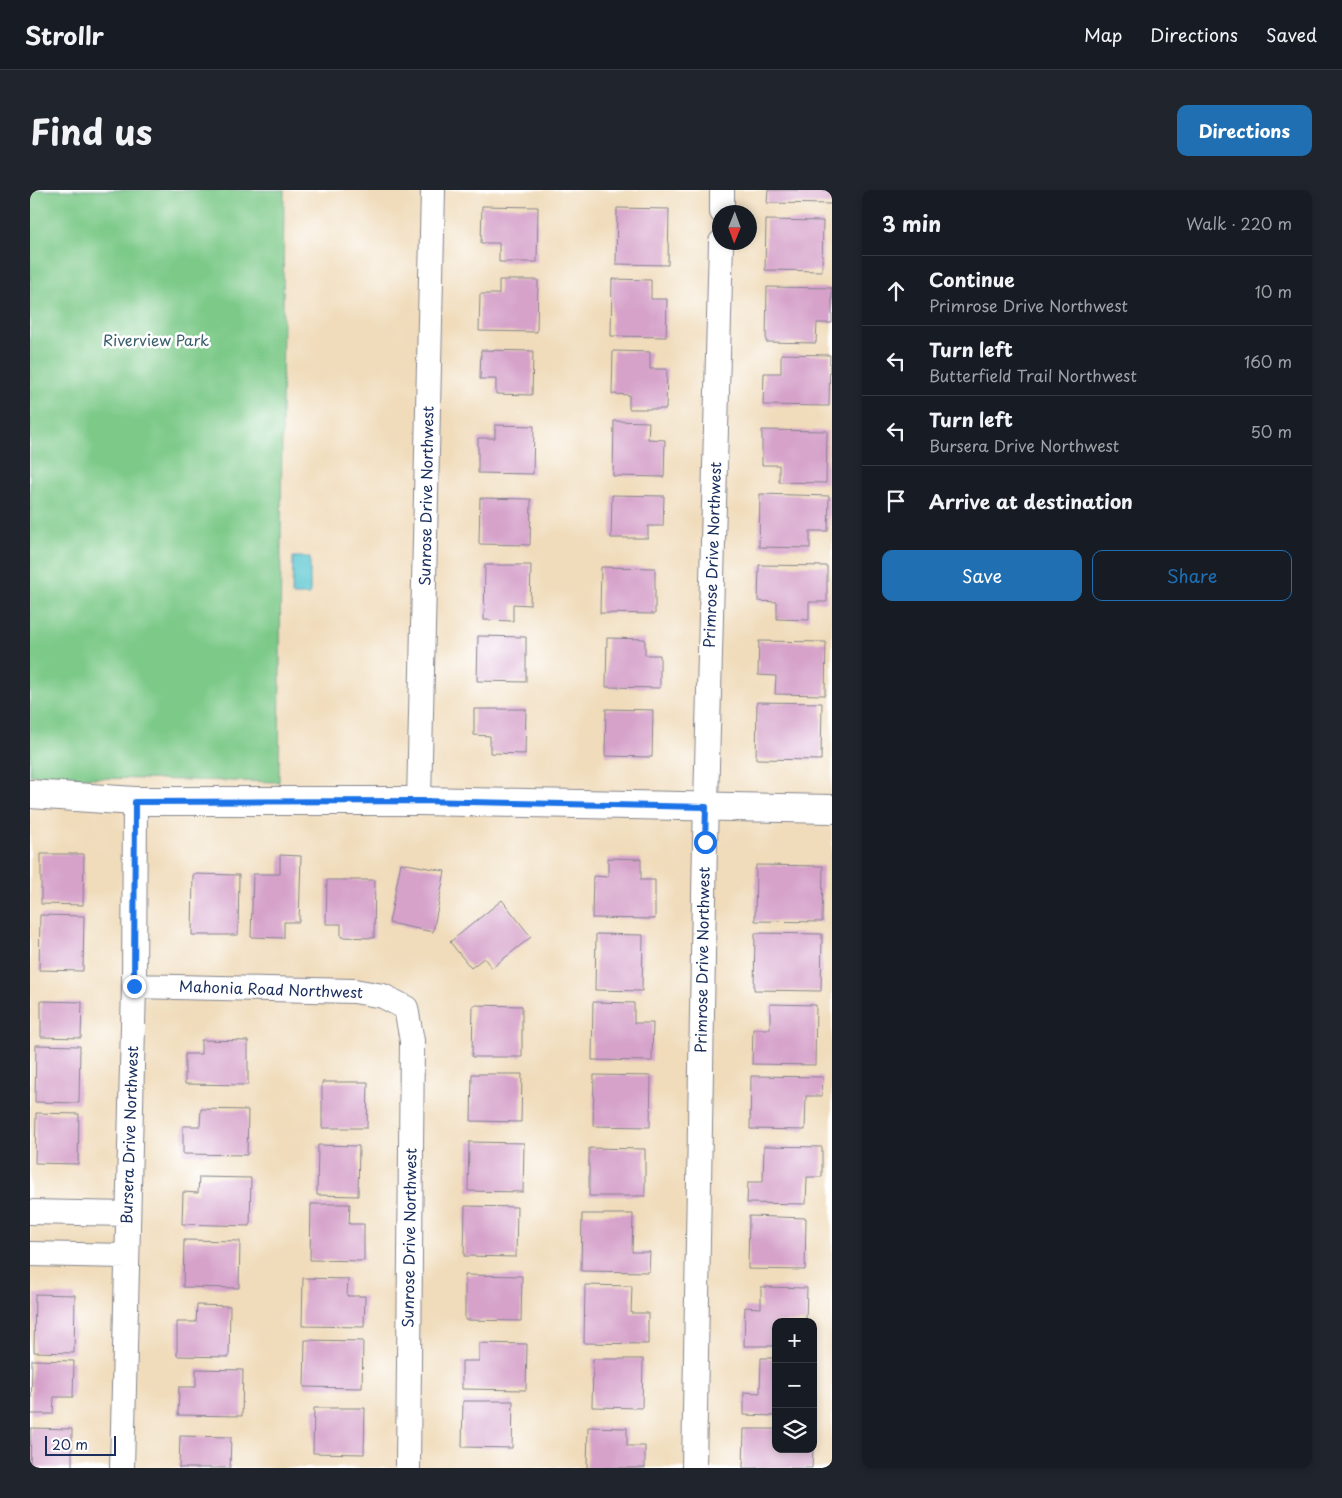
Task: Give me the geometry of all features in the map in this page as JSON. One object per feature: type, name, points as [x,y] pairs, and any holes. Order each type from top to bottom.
[{"type":"street","name":"Sunrose Drive Northwest","points":[[419,801],[433,190]]},
{"type":"street","points":[[722,190],[722,205]]},
{"type":"street","name":"Primrose Drive Northwest","points":[[694,1468],[706,807],[721,250]]},
{"type":"street","points":[[30,794],[135,802],[419,801],[832,809]]},
{"type":"street","name":"Bursera Drive Northwest","points":[[122,1468],[134,986],[135,802]]},
{"type":"street","name":"Mahonia Road Northwest","points":[[134,986],[354,991],[383,996],[406,1008]]},
{"type":"street","name":"Sunrose Drive Northwest","points":[[406,1008],[412,1041],[408,1468]]},
{"type":"street","points":[[30,1212],[127,1214]]},
{"type":"street","points":[[30,1254],[126,1256]]},
{"type":"green space","name":"Riverview Park","points":[[30,190],[284,190],[279,782],[30,775]]},
{"type":"water","points":[[293,557],[310,557],[310,595],[292,595]]},
{"type":"building","points":[[768,190],[832,190],[832,204],[767,203]]},
{"type":"building","points":[[482,206],[538,207],[537,262],[499,262],[499,243],[481,243]]},
{"type":"building","points":[[617,208],[669,209],[668,265],[616,264]]},
{"type":"building","points":[[766,220],[823,221],[822,271],[765,270]]},
{"type":"building","points":[[612,279],[651,280],[651,299],[667,299],[666,337],[611,336]]},
{"type":"building","points":[[499,280],[538,280],[537,332],[479,331],[480,294],[499,294]]},
{"type":"building","points":[[767,287],[832,288],[832,323],[817,323],[816,343],[766,342]]},
{"type":"building","points":[[481,350],[533,351],[532,395],[496,394],[496,379],[480,379]]},
{"type":"building","points":[[613,351],[650,352],[650,369],[667,369],[666,409],[629,409],[629,395],[612,394]]},
{"type":"building","points":[[781,354],[830,355],[829,406],[763,405],[764,373],[781,373]]},
{"type":"building","points":[[614,421],[649,422],[648,439],[665,440],[664,477],[613,476]]},
{"type":"building","points":[[495,425],[534,426],[533,474],[478,473],[478,438],[495,438]]},
{"type":"building","points":[[762,430],[827,431],[826,483],[779,482],[779,465],[762,465]]},
{"type":"building","points":[[760,494],[829,496],[828,531],[810,531],[810,548],[759,547]]},
{"type":"building","points":[[612,495],[664,496],[663,526],[648,526],[648,538],[611,538]]},
{"type":"building","points":[[480,498],[531,499],[530,545],[479,544]]},
{"type":"building","points":[[485,565],[531,565],[530,605],[513,604],[513,621],[484,620]]},
{"type":"building","points":[[759,565],[827,566],[827,602],[809,602],[809,620],[777,619],[777,602],[758,601]]},
{"type":"building","points":[[601,567],[655,568],[655,614],[600,613]]},
{"type":"building","points":[[478,636],[526,637],[526,682],[477,681]]},
{"type":"building","points":[[607,638],[645,639],[645,655],[660,655],[660,688],[606,687]]},
{"type":"building","points":[[759,641],[826,642],[825,695],[775,694],[776,676],[758,675]]},
{"type":"building","points":[[757,702],[822,703],[821,760],[756,759]]},
{"type":"building","points":[[474,709],[526,709],[525,754],[490,753],[490,736],[474,735]]},
{"type":"building","points":[[606,709],[653,710],[652,757],[605,756]]},
{"type":"building","points":[[41,854],[84,854],[83,905],[41,904]]},
{"type":"building","points":[[280,855],[301,856],[299,922],[284,922],[284,938],[251,937],[253,874],[280,874]]},
{"type":"building","points":[[608,858],[641,859],[641,880],[655,880],[655,919],[592,918],[593,876],[608,877]]},
{"type":"building","points":[[401,863],[445,871],[433,932],[389,923]]},
{"type":"building","points":[[756,865],[823,866],[822,922],[755,921]]},
{"type":"building","points":[[193,874],[239,875],[238,935],[192,935]]},
{"type":"building","points":[[327,880],[375,880],[374,938],[341,937],[341,924],[326,924]]},
{"type":"building","points":[[502,900],[531,937],[492,968],[484,958],[471,968],[450,942]]},
{"type":"building","points":[[40,915],[84,916],[83,971],[39,970]]},
{"type":"building","points":[[755,933],[822,934],[821,991],[754,990]]},
{"type":"building","points":[[596,934],[643,935],[642,991],[595,990]]},
{"type":"building","points":[[41,1001],[82,1002],[81,1038],[41,1037]]},
{"type":"building","points":[[593,1002],[634,1003],[634,1023],[653,1023],[652,1061],[592,1060]]},
{"type":"building","points":[[770,1004],[816,1005],[815,1065],[752,1064],[753,1029],[770,1029]]},
{"type":"building","points":[[473,1005],[522,1006],[522,1057],[472,1057]]},
{"type":"building","points":[[201,1040],[248,1041],[248,1085],[185,1084],[185,1054],[201,1054]]},
{"type":"building","points":[[36,1045],[80,1046],[79,1103],[35,1102]]},
{"type":"building","points":[[472,1074],[522,1074],[521,1122],[471,1121]]},
{"type":"building","points":[[594,1075],[651,1076],[650,1127],[593,1126]]},
{"type":"building","points":[[751,1076],[823,1077],[822,1096],[806,1096],[805,1130],[750,1129]]},
{"type":"building","points":[[322,1082],[368,1082],[367,1128],[322,1128]]},
{"type":"building","points":[[201,1109],[248,1110],[247,1155],[183,1154],[183,1126],[200,1126]]},
{"type":"building","points":[[36,1113],[79,1114],[78,1164],[35,1163]]},
{"type":"building","points":[[469,1142],[524,1143],[523,1192],[468,1191]]},
{"type":"building","points":[[318,1145],[359,1146],[358,1196],[317,1195]]},
{"type":"building","points":[[764,1146],[822,1147],[822,1177],[807,1177],[806,1204],[747,1203],[748,1182],[763,1182]]},
{"type":"building","points":[[589,1148],[645,1149],[645,1196],[589,1196]]},
{"type":"building","points":[[199,1177],[251,1178],[250,1226],[182,1224],[183,1192],[198,1193]]},
{"type":"building","points":[[311,1204],[350,1204],[349,1224],[364,1224],[364,1261],[310,1260]]},
{"type":"building","points":[[465,1206],[517,1207],[516,1257],[464,1256]]},
{"type":"building","points":[[582,1214],[633,1214],[632,1252],[650,1252],[649,1272],[581,1271]]},
{"type":"building","points":[[749,1216],[806,1218],[805,1270],[748,1269]]},
{"type":"building","points":[[184,1240],[240,1241],[239,1288],[183,1287]]},
{"type":"building","points":[[465,1275],[522,1276],[521,1321],[465,1320]]},
{"type":"building","points":[[303,1278],[348,1279],[347,1296],[365,1296],[364,1327],[302,1326]]},
{"type":"building","points":[[585,1285],[632,1286],[631,1313],[648,1313],[648,1344],[584,1343]]},
{"type":"building","points":[[761,1287],[807,1288],[806,1318],[772,1318],[772,1346],[744,1346],[745,1307],[761,1308]]},
{"type":"building","points":[[35,1294],[75,1295],[74,1353],[34,1352]]},
{"type":"building","points":[[197,1305],[230,1306],[229,1357],[177,1356],[177,1322],[196,1322]]},
{"type":"building","points":[[305,1340],[363,1341],[362,1388],[304,1387]]},
{"type":"building","points":[[479,1343],[527,1344],[526,1390],[462,1389],[462,1361],[479,1361]]},
{"type":"building","points":[[761,1358],[772,1358],[772,1416],[744,1415],[744,1392],[760,1393]]},
{"type":"building","points":[[593,1359],[643,1359],[642,1408],[592,1407]]},
{"type":"building","points":[[32,1360],[74,1361],[73,1397],[54,1397],[53,1414],[31,1414]]},
{"type":"building","points":[[196,1369],[243,1370],[242,1416],[178,1415],[179,1387],[196,1387]]},
{"type":"building","points":[[463,1401],[513,1401],[512,1448],[462,1447]]},
{"type":"building","points":[[314,1408],[365,1408],[364,1454],[313,1453]]},
{"type":"building","points":[[588,1427],[627,1428],[627,1446],[645,1446],[645,1468],[587,1468]]},
{"type":"building","points":[[31,1428],[72,1429],[72,1468],[30,1468]]},
{"type":"building","points":[[744,1429],[772,1429],[772,1453],[813,1453],[812,1468],[743,1468]]},
{"type":"building","points":[[180,1436],[231,1437],[230,1468],[179,1468]]},
{"type":"route","points":[[134,986],[135,802],[419,801],[706,807],[705,842]]}]
